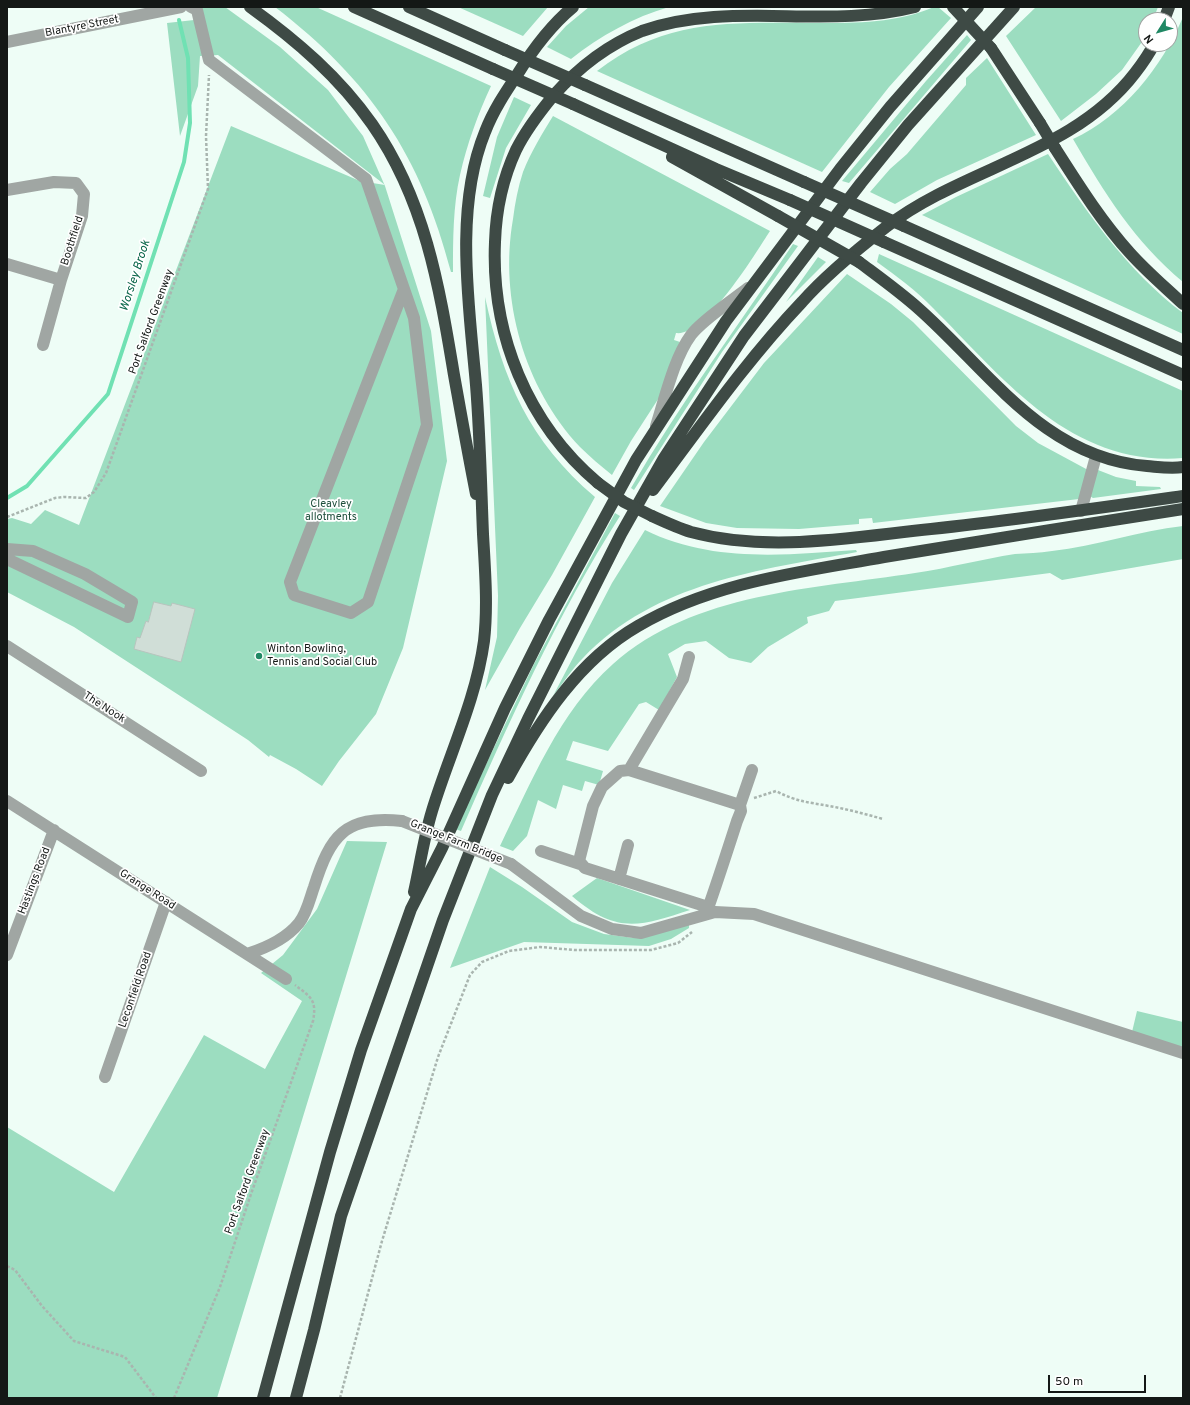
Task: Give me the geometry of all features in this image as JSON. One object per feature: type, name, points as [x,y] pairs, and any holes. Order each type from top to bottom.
[{"type":"highway","points":[[250,7],[306,50],[348,93],[383,141],[410,194],[429,244],[438,283],[483,536]]},
{"type":"highway","points":[[354,7],[1183,375]]},
{"type":"highway","points":[[409,7],[1183,350]]},
{"type":"highway","points":[[263,1398],[332,1145],[363,1044],[411,909],[432,812],[460,730],[480,663],[486,618],[486,582],[480,438],[466,226],[472,180],[485,132],[503,97],[538,42],[556,22],[573,7]]},
{"type":"highway","points":[[915,7],[898,11],[857,15],[714,14],[681,19],[660,25],[624,39],[591,59],[559,90],[532,122],[522,138],[510,164],[498,214],[495,276],[501,323],[518,375],[540,417],[570,456],[598,483],[624,502],[652,516],[691,531],[713,536],[768,541],[800,542],[965,525],[1081,511],[1183,496]]},
{"type":"highway","points":[[953,7],[991,48],[1084,194],[1115,235],[1153,277],[1183,304]]},
{"type":"highway","points":[[411,909],[442,848],[508,701],[636,460],[655,429],[726,321],[844,164],[890,107],[978,7]]},
{"type":"highway","points":[[296,1398],[341,1216],[442,920],[492,795],[621,534],[664,458],[744,336],[851,196],[908,125],[1014,7]]},
{"type":"highway","points":[[621,534],[720,400],[802,301],[887,226],[916,206],[1056,138],[1100,109],[1116,95],[1129,80],[1148,52]]},
{"type":"highway","points":[[603,118],[859,262],[919,309],[1024,412],[1045,429],[1069,444],[1096,456],[1138,466],[1183,467]]},
{"type":"highway","points":[[461,874],[484,823],[509,776],[555,704],[586,667],[600,653],[638,626],[664,613],[719,591],[772,578],[932,549],[1183,509]]},
{"type":"street","name":"Blantyre Street","points":[[7,42],[182,7]]},
{"type":"street","points":[[191,7],[197,10],[209,60],[366,179],[404,289],[414,318],[427,425],[368,602],[351,614],[294,595],[290,582],[404,289]]},
{"type":"street","name":"Boothfield","points":[[7,190],[54,182],[76,183],[84,194],[82,216],[61,280],[43,345]]},
{"type":"street","points":[[7,264],[61,280]]},
{"type":"street","points":[[655,429],[672,376],[683,348],[692,334],[753,284]]},
{"type":"street","points":[[1081,511],[1096,456]]},
{"type":"street","points":[[7,549],[33,551],[85,574],[132,602],[128,617],[7,559]]},
{"type":"street","name":"The Nook","points":[[7,646],[201,771]]},
{"type":"street","points":[[629,770],[683,678],[689,657]]},
{"type":"street","points":[[580,864],[579,861],[593,806],[602,786],[620,771],[629,770],[741,803]]},
{"type":"street","points":[[707,911],[741,811],[741,803],[752,770]]},
{"type":"street","name":"Grange Road","points":[[7,801],[286,979]]},
{"type":"street","name":"Grange Farm Bridge","points":[[247,954],[266,948],[286,935],[299,923],[308,904],[322,860],[336,839],[346,829],[358,822],[380,818],[402,821],[511,864],[581,916],[612,929],[641,933],[707,911]]},
{"type":"street","name":"Hastings Road","points":[[7,955],[54,830]]},
{"type":"street","points":[[619,879],[628,845]]},
{"type":"street","points":[[541,851],[707,911],[754,914],[1183,1053]]},
{"type":"street","name":"Leconfield Road","points":[[105,1077],[166,902]]},
{"type":"path","name":"Port Salford Greenway","points":[[7,517],[55,498],[86,498],[94,492],[106,473],[208,189],[206,136],[209,60]]},
{"type":"path","points":[[741,803],[776,792],[788,798],[805,803],[828,806],[883,819]]},
{"type":"path","points":[[340,1398],[382,1241],[436,1065],[470,975],[482,962],[509,951],[540,947],[574,950],[650,950],[678,943],[693,931]]},
{"type":"path","name":"Port Salford Greenway","points":[[174,1398],[220,1287],[251,1194],[313,1021],[315,1008],[311,997],[286,979]]},
{"type":"path","points":[[7,1266],[15,1270],[42,1306],[74,1341],[125,1357],[156,1398]]},
{"type":"green space","points":[[201,7],[225,7],[280,47],[328,90],[363,136],[384,184],[218,55],[200,56],[198,86],[180,136],[167,23],[194,20]]},
{"type":"green space","points":[[275,7],[316,7],[491,86],[473,129],[460,175],[453,235],[453,272],[451,272],[439,230],[424,192],[407,156],[387,123],[365,92],[338,63],[309,35]]},
{"type":"green space","points":[[458,7],[548,7],[523,36]]},
{"type":"green space","points":[[589,7],[669,7],[643,16],[618,28],[571,59],[547,47],[566,26]]},
{"type":"green space","points":[[938,7],[951,18],[889,87],[822,172],[597,71],[623,53],[649,41],[675,32],[729,24],[847,23],[877,21],[906,16]]},
{"type":"green space","points":[[1036,7],[1158,7],[1156,12],[1138,12],[1138,47],[1122,70],[1096,94],[1061,121],[1006,36]]},
{"type":"green space","points":[[1183,17],[1183,282],[1135,233],[1109,198],[1073,139],[1108,117],[1124,103],[1152,72],[1165,52],[1178,52],[1178,28]]},
{"type":"green space","points":[[967,35],[971,40],[849,183],[842,181],[926,81]]},
{"type":"green space","points":[[987,58],[1036,135],[937,180],[895,204],[870,192],[890,169],[907,154],[966,85],[966,78]]},
{"type":"green space","points":[[514,97],[531,105],[506,148],[490,198],[483,196],[497,137]]},
{"type":"green space","points":[[553,116],[770,231],[715,309],[701,322],[688,331],[676,333],[674,340],[680,342],[664,390],[631,441],[612,475],[580,447],[560,423],[544,397],[530,370],[520,340],[513,310],[510,280],[510,249],[517,195],[526,165]]},
{"type":"green space","name":"Cleavley allotments","points":[[231,126],[360,181],[385,185],[431,331],[447,461],[403,648],[376,714],[339,761],[322,786],[296,769],[270,755],[269,757],[248,740],[74,627],[7,592],[7,519],[12,518],[31,524],[45,510],[79,525]]},
{"type":"green space","points":[[1048,154],[1077,197],[1109,239],[1144,278],[1183,313],[1183,334],[922,215],[956,197]]},
{"type":"green space","points":[[793,244],[798,246],[722,352],[634,490],[631,488],[669,425]]},
{"type":"green space","points":[[879,254],[1183,391],[1183,458],[1143,457],[1107,448],[1073,433],[1043,413],[986,363],[920,295],[877,262]]},
{"type":"green space","points":[[818,257],[826,262],[786,302]]},
{"type":"green space","points":[[847,274],[891,304],[913,322],[1016,426],[1038,443],[1088,470],[1079,499],[873,523],[872,518],[859,519],[859,524],[799,529],[737,528],[706,523],[660,506],[704,442],[764,363]]},
{"type":"green space","points":[[485,297],[500,355],[510,382],[522,407],[552,454],[572,476],[595,497],[552,575],[485,690],[497,637],[498,596]]},
{"type":"green space","points":[[1098,470],[1116,477],[1136,481],[1136,486],[1160,487],[1161,489],[1093,498],[1088,495],[1093,473]]},
{"type":"green space","points":[[615,513],[620,516],[575,592],[534,670],[461,831],[455,829],[534,664]]},
{"type":"green space","points":[[1183,526],[1183,559],[1062,580],[1050,573],[835,601],[829,611],[807,617],[808,623],[768,647],[751,663],[729,658],[706,641],[685,644],[668,654],[677,677],[659,710],[646,702],[639,704],[608,751],[573,741],[566,760],[603,771],[599,785],[585,781],[582,791],[563,785],[556,809],[538,800],[527,836],[513,851],[500,846],[548,749],[577,704],[594,683],[613,664],[645,640],[680,622],[718,608],[796,590],[928,571],[1015,554],[1068,549],[1150,531]]},
{"type":"green space","points":[[645,530],[670,541],[696,548],[722,552],[776,555],[856,550],[857,552],[747,573],[711,583],[676,596],[643,612],[612,632],[579,662],[553,696],[612,583]]},
{"type":"green space","points":[[347,841],[387,842],[217,1398],[7,1398],[7,1127],[114,1192],[204,1035],[265,1069],[302,1001],[261,973],[283,955],[317,909]]},
{"type":"green space","points":[[490,867],[522,887],[572,922],[604,934],[634,938],[689,922],[689,928],[671,939],[649,946],[524,942],[450,968]]},
{"type":"green space","points":[[597,878],[690,910],[642,923],[628,924],[615,922],[602,917],[572,896]]},
{"type":"green space","points":[[1137,1011],[1183,1022],[1183,1053],[1132,1032]]},
{"type":"building","points":[[154,602],[171,606],[172,603],[195,609],[181,662],[134,649],[137,637],[140,638],[146,621],[148,622]]},
{"type":"waterway","name":"Worsley Brook","points":[[7,498],[27,486],[108,394],[184,162],[190,123],[188,58],[179,20]]},
{"type":"place","name":"Winton Bowling, Tennis and Social Club","points":[[259,656]]}]
